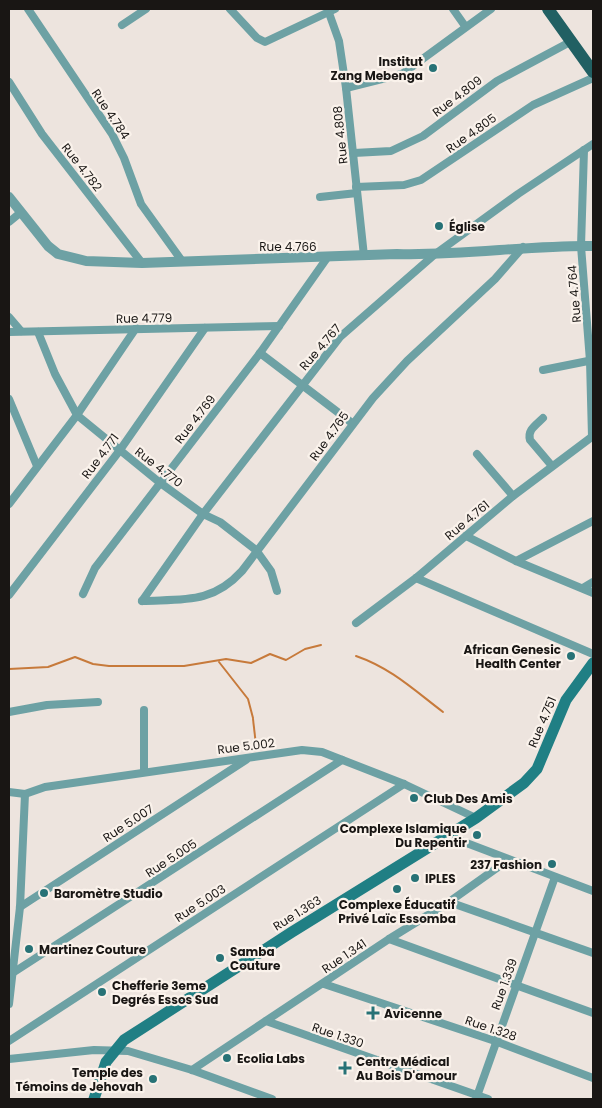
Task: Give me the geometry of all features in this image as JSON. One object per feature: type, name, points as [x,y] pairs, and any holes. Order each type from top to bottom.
[{"type":"main road","points":[[548,9],[593,72]]},
{"type":"main road","points":[[557,9],[593,61]]},
{"type":"main road","name":"Rue 4.751","points":[[537,769],[566,700],[593,663]]},
{"type":"main road","name":"Rue 1.363","points":[[94,1099],[102,1071],[114,1050],[144,1026],[476,818],[517,788],[537,769]]},
{"type":"street","name":"Rue 4.784","points":[[28,9],[112,134],[124,158],[141,204],[182,261]]},
{"type":"street","points":[[122,25],[146,9]]},
{"type":"street","points":[[230,9],[257,38],[265,42],[332,11]]},
{"type":"street","points":[[454,9],[465,26]]},
{"type":"street","points":[[346,88],[402,74],[465,26],[491,9]]},
{"type":"street","name":"Rue 4.808","points":[[332,11],[339,41],[346,88],[364,256]]},
{"type":"street","name":"Rue 4.809","points":[[354,153],[391,151],[423,136],[497,81],[570,42]]},
{"type":"street","name":"Rue 4.805","points":[[320,197],[356,190],[404,185],[421,180],[533,105],[593,78]]},
{"type":"street","name":"Rue 4.782","points":[[9,82],[42,134],[142,263]]},
{"type":"street","name":"Rue 4.767","points":[[142,601],[203,514],[340,338],[434,255],[518,194],[593,144]]},
{"type":"street","name":"Rue 4.764","points":[[584,150],[581,246],[590,301],[593,436]]},
{"type":"street","name":"Rue 4.766","points":[[9,197],[48,246],[58,254],[86,261],[142,263],[434,255],[523,247],[593,246]]},
{"type":"street","points":[[9,222],[20,213]]},
{"type":"street","name":"Rue 4.765","points":[[142,601],[186,600],[217,593],[237,577],[324,464],[352,423],[407,361],[501,273],[523,247]]},
{"type":"street","name":"Rue 4.769","points":[[83,594],[95,568],[128,527],[159,482],[260,353],[327,258]]},
{"type":"street","points":[[9,317],[20,331]]},
{"type":"street","name":"Rue 4.779","points":[[9,332],[279,326]]},
{"type":"street","points":[[9,504],[77,415],[136,328]]},
{"type":"street","name":"Rue 4.771","points":[[9,595],[120,450],[205,328]]},
{"type":"street","name":"Rue 4.770","points":[[38,332],[55,374],[77,415],[159,482],[203,514],[220,522],[256,550],[271,570],[278,590]]},
{"type":"street","points":[[260,353],[352,423]]},
{"type":"street","points":[[543,370],[592,361]]},
{"type":"street","points":[[9,399],[37,466]]},
{"type":"street","points":[[543,418],[529,431],[528,435],[552,466]]},
{"type":"street","name":"Rue 4.761","points":[[356,623],[416,578],[513,496],[593,436]]},
{"type":"street","points":[[477,454],[513,496]]},
{"type":"street","points":[[516,561],[593,521]]},
{"type":"street","points":[[466,536],[516,561],[593,593]]},
{"type":"street","points":[[416,578],[593,654]]},
{"type":"street","points":[[583,588],[593,582]]},
{"type":"street","points":[[9,712],[47,705],[98,702]]},
{"type":"street","points":[[144,710],[144,772]]},
{"type":"street","name":"Rue 5.002","points":[[9,792],[25,794],[45,787],[302,750],[322,752],[404,784],[476,818]]},
{"type":"street","name":"Rue 5.007","points":[[20,907],[248,759]]},
{"type":"street","name":"Rue 5.005","points":[[11,974],[342,760]]},
{"type":"street","name":"Rue 5.003","points":[[9,1040],[404,784]]},
{"type":"street","points":[[9,1004],[20,907],[25,794]]},
{"type":"street","points":[[448,836],[593,891]]},
{"type":"street","name":"Rue 1.341","points":[[192,1070],[389,939],[449,902],[508,860]]},
{"type":"street","name":"Rue 1.339","points":[[476,1097],[555,877]]},
{"type":"street","points":[[449,902],[593,953]]},
{"type":"street","points":[[389,939],[593,1013]]},
{"type":"street","name":"Rue 1.328","points":[[324,984],[495,1041],[593,1078]]},
{"type":"street","name":"Rue 1.330","points":[[266,1021],[476,1097],[488,1099]]},
{"type":"street","points":[[9,1059],[94,1050],[128,1051],[192,1070],[272,1099]]},
{"type":"waterway","points":[[9,669],[48,667],[75,657],[93,664],[109,666],[184,666],[226,659],[251,663],[270,654],[286,660],[305,649],[321,645]]},
{"type":"waterway","points":[[356,656],[391,673],[443,712]]},
{"type":"waterway","points":[[219,662],[248,699],[253,718]]},
{"type":"waterway","points":[[253,719],[256,745]]},
{"type":"place","name":"Institut Zang Mebenga","points":[[433,68]]},
{"type":"place","name":"Église","points":[[439,226]]},
{"type":"place","name":"African Genesic Health Center","points":[[571,656]]},
{"type":"place","name":"Club Des Amis","points":[[414,798]]},
{"type":"place","name":"Complexe Islamique Du Repentir","points":[[477,835]]},
{"type":"place","name":"237 Fashion","points":[[552,864]]},
{"type":"place","name":"IPLES","points":[[415,878]]},
{"type":"place","name":"Complexe Éducatif Privé Laïc Essomba","points":[[397,889]]},
{"type":"place","name":"Baromètre Studio","points":[[44,893]]},
{"type":"place","name":"Martinez Couture","points":[[29,949]]},
{"type":"place","name":"Samba Couture","points":[[220,958]]},
{"type":"place","name":"Chefferie 3eme Degrés Essos Sud","points":[[102,992]]},
{"type":"place","name":"Avicenne","points":[[373,1013]]},
{"type":"place","name":"Ecolia Labs","points":[[227,1058]]},
{"type":"place","name":"Centre Médical Au Bois D'amour","points":[[345,1068]]},
{"type":"place","name":"Temple des Témoins de Jehovah","points":[[153,1079]]}]
